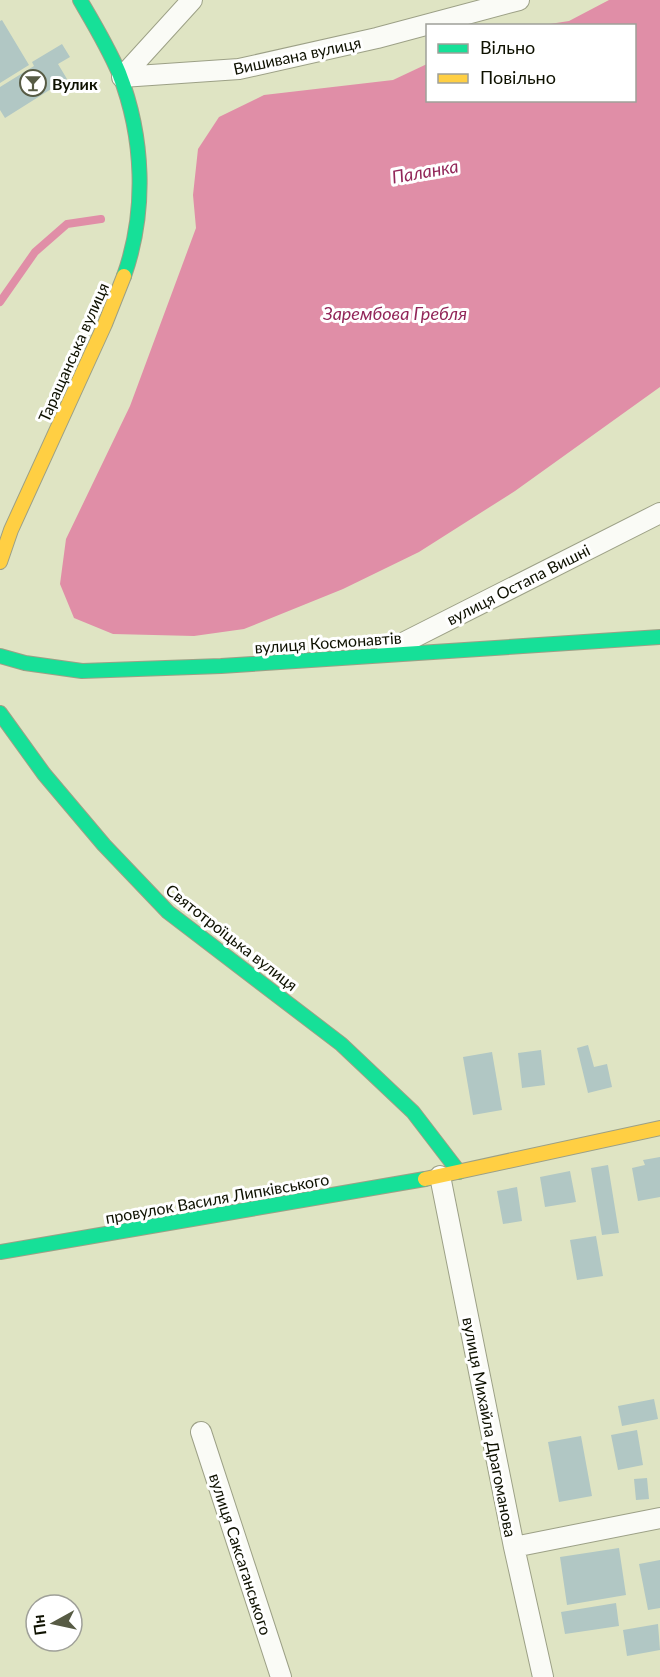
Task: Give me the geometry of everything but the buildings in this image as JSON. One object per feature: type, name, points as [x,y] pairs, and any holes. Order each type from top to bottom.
[{"type":"street","points":[[80,0],[110,50],[122,77],[192,0]]},
{"type":"street","name":"Вишивана вулиця","points":[[429,24],[519,0]]},
{"type":"street","name":"Вишивана вулиця","points":[[122,77],[239,69],[426,25]]},
{"type":"street","name":"Таращанська вулиця","points":[[0,562],[11,530],[114,305],[130,254],[140,207],[140,168],[135,124],[122,77]]},
{"type":"street","name":"вулиця Остапа Вишні","points":[[377,656],[660,513]]},
{"type":"street","name":"вулиця Космонавтів","points":[[0,656],[25,663],[82,671],[221,666],[660,637]]},
{"type":"street","name":"Святотроїцька вулиця","points":[[0,713],[44,774],[104,845],[168,912],[341,1044],[413,1112],[450,1174]]},
{"type":"street","points":[[450,1174],[660,1128]]},
{"type":"street","name":"провулок Василя Липківського","points":[[0,1252],[450,1174]]},
{"type":"street","name":"вулиця Михайла Драгоманова","points":[[450,1174],[514,1547],[543,1677]]},
{"type":"street","name":"вулиця Саксаганського","points":[[201,1432],[281,1677]]},
{"type":"street","points":[[514,1547],[660,1518]]},
{"type":"water","name":"Зарембова Гребля","points":[[609,0],[660,0],[660,387],[515,491],[419,552],[343,589],[244,629],[194,636],[113,634],[74,618],[60,584],[66,539],[130,406],[196,228],[193,195],[198,149],[219,117],[264,95],[393,80],[426,64],[426,102],[636,102],[636,24],[550,24],[569,21]]},
{"type":"waterway","name":"Паланка","points":[[0,302],[35,252],[67,224],[101,219]]},
{"type":"traffic: fast","points":[[80,0],[119,73],[134,123],[138,148],[139,200],[136,226],[124,276]]},
{"type":"traffic: fast","points":[[0,656],[25,663],[82,671],[221,666],[660,637]]},
{"type":"traffic: fast","points":[[0,713],[44,774],[104,845],[168,912],[341,1044],[413,1112],[459,1172]]},
{"type":"traffic: fast","points":[[0,1252],[425,1179]]},
{"type":"traffic: slow","points":[[0,562],[11,530],[105,324],[124,276]]},
{"type":"traffic: slow","points":[[425,1179],[660,1128]]},
{"type":"place","name":"Вулик","points":[[33,83]]}]
